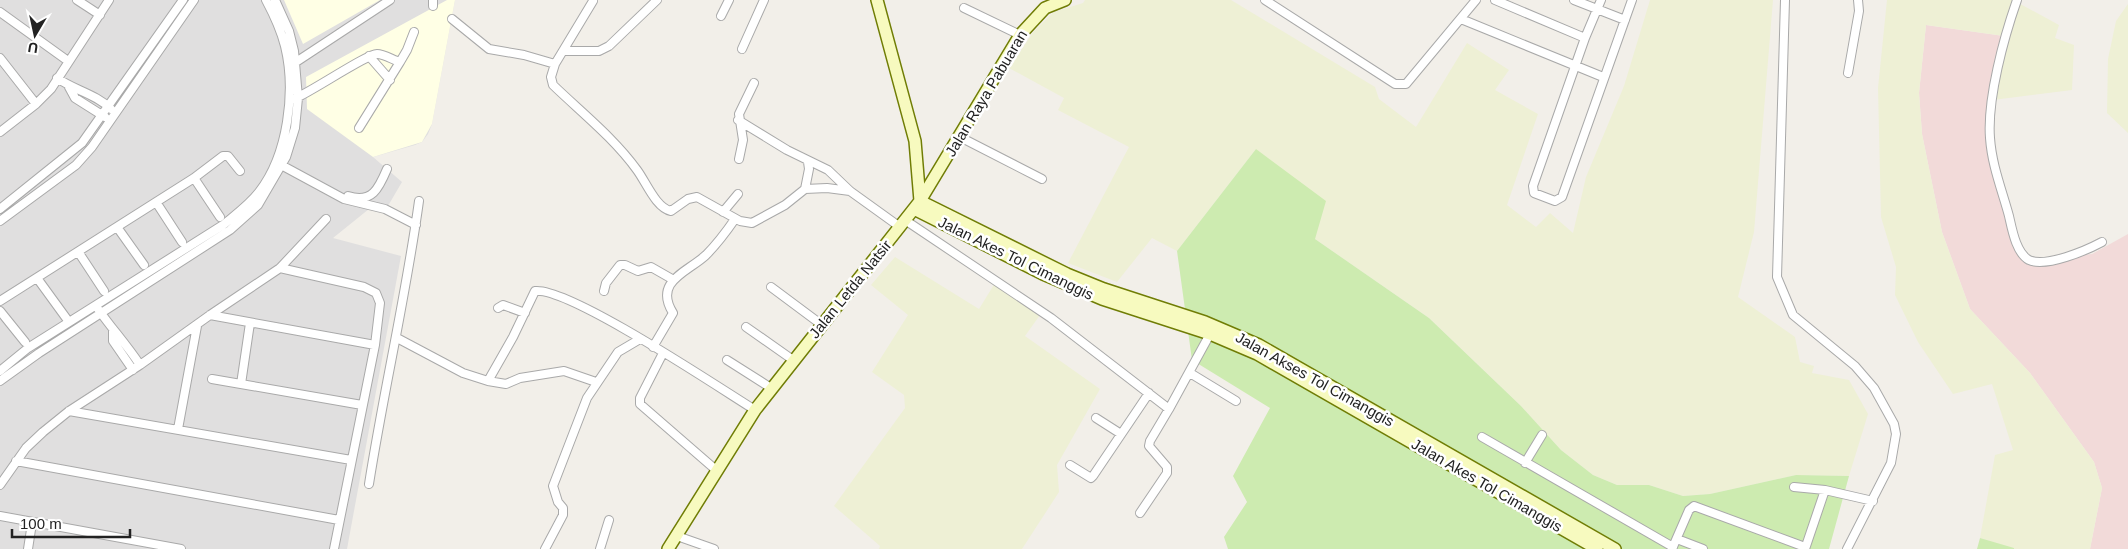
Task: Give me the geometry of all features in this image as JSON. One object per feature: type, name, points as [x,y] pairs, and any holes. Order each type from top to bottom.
[{"type":"main road","points":[[877,0],[915,141],[917,205]]},
{"type":"main road","name":"Jalan Raya Pabuaran","points":[[917,205],[960,137],[1020,35],[1040,12],[1065,0]]},
{"type":"main road","name":"Jalan Letda Natsir","points":[[668,549],[678,536],[716,470],[755,410],[917,205]]},
{"type":"main road","name":"Jalan Akes Tol Cimanggis","points":[[917,205],[1060,281],[1102,299],[1210,334],[1258,354],[1597,549]]},
{"type":"main road","name":"Jalan Akses Tol Cimanggis","points":[[917,205],[1104,289],[1205,322],[1260,344],[1615,549]]},
{"type":"street","points":[[77,0],[100,14]]},
{"type":"street","points":[[0,132],[36,104],[57,78],[109,0]]},
{"type":"street","points":[[0,209],[67,157],[82,143],[183,0]]},
{"type":"street","points":[[0,221],[76,165],[92,147],[194,0]]},
{"type":"street","points":[[0,371],[28,348],[222,225],[251,202],[267,181],[283,141],[289,101],[289,69],[285,45],[266,0]]},
{"type":"street","points":[[0,381],[24,362],[235,226],[258,205],[284,163],[295,128],[298,98],[296,62],[289,30],[275,0]]},
{"type":"street","points":[[296,62],[390,0]]},
{"type":"street","points":[[564,51],[599,51],[609,46],[657,0]]},
{"type":"street","points":[[721,16],[729,0]]},
{"type":"street","points":[[742,49],[764,0]]},
{"type":"street","points":[[1264,0],[1401,86],[1406,84],[1476,0]]},
{"type":"street","points":[[1495,0],[1586,38]]},
{"type":"street","points":[[1574,0],[1625,20]]},
{"type":"street","points":[[1601,0],[1533,186],[1534,193],[1555,201],[1562,197],[1603,77],[1632,0]]},
{"type":"street","points":[[1785,0],[1776,255],[1777,277],[1793,315],[1855,366],[1874,388],[1894,424],[1896,434],[1891,463],[1847,549]]},
{"type":"street","points":[[1848,73],[1859,12],[1858,0]]},
{"type":"street","points":[[2017,0],[2004,44],[1995,86],[1990,136],[1996,175],[2017,244],[2027,259],[2033,261],[2056,260],[2102,242]]},
{"type":"street","points":[[593,1],[555,64],[551,77],[553,85],[631,161],[662,206],[671,211],[688,198],[697,198],[735,219],[752,223],[785,204],[805,189],[826,188],[850,191]]},
{"type":"street","points":[[964,8],[1020,35]]},
{"type":"street","points":[[0,12],[68,61]]},
{"type":"street","points":[[1461,19],[1603,77]]},
{"type":"street","points":[[452,20],[489,49],[524,55],[555,64]]},
{"type":"street","points":[[359,128],[390,80],[407,50],[414,32]]},
{"type":"street","points":[[289,101],[298,98],[369,56],[380,54],[400,62]]},
{"type":"street","points":[[369,56],[390,80]]},
{"type":"street","points":[[0,58],[36,104]]},
{"type":"street","points":[[57,78],[69,87],[75,98],[110,121]]},
{"type":"street","points":[[739,159],[743,140],[738,120],[742,105],[754,83]]},
{"type":"street","points":[[69,87],[81,89],[108,106],[115,113]]},
{"type":"street","points":[[738,120],[808,162],[828,170],[850,191],[1051,318],[1169,409]]},
{"type":"street","points":[[960,137],[1042,179]]},
{"type":"street","points":[[0,301],[79,253],[226,155],[240,171]]},
{"type":"street","points":[[805,189],[809,169],[808,162]]},
{"type":"street","points":[[284,163],[341,192],[361,198],[370,196],[378,190],[388,169]]},
{"type":"street","points":[[284,163],[344,200],[385,209],[416,225]]},
{"type":"street","points":[[194,178],[220,217]]},
{"type":"street","points":[[723,212],[738,194]]},
{"type":"street","points":[[369,484],[379,418],[396,338],[419,201]]},
{"type":"street","points":[[156,202],[182,242]]},
{"type":"street","points":[[0,485],[33,440],[69,411],[133,370],[280,268],[326,219]]},
{"type":"street","points":[[653,347],[673,313],[668,306],[668,290],[672,279],[704,257],[723,237],[735,219]]},
{"type":"street","points":[[117,226],[144,265]]},
{"type":"street","points":[[79,253],[104,291]]},
{"type":"street","points":[[604,291],[609,278],[620,265],[626,265],[638,271],[651,267],[672,279]]},
{"type":"street","points":[[280,268],[364,286],[376,293],[380,303],[375,345],[334,549]]},
{"type":"street","points":[[37,278],[69,322]]},
{"type":"street","points":[[771,288],[822,325]]},
{"type":"street","points":[[488,381],[526,313],[535,291],[544,290],[589,310],[640,339],[755,410]]},
{"type":"street","points":[[95,304],[113,332],[121,337],[140,365]]},
{"type":"street","points":[[498,308],[503,305],[510,306],[526,313]]},
{"type":"street","points":[[0,311],[25,342]]},
{"type":"street","points":[[210,315],[375,345]]},
{"type":"street","points":[[241,384],[250,323]]},
{"type":"street","points":[[178,429],[197,326]]},
{"type":"street","points":[[746,327],[793,360]]},
{"type":"street","points":[[113,332],[113,341],[133,370]]},
{"type":"street","points":[[1140,513],[1167,473],[1167,467],[1149,446],[1150,441],[1190,373],[1210,334]]},
{"type":"street","points":[[396,338],[463,373],[488,381],[506,384],[520,378],[564,371],[596,382]]},
{"type":"street","points":[[545,549],[563,515],[563,508],[558,502],[552,486],[586,398],[618,352],[640,339]]},
{"type":"street","points":[[663,353],[640,398],[640,404],[716,470]]},
{"type":"street","points":[[727,360],[771,388]]},
{"type":"street","points":[[1190,373],[1236,401]]},
{"type":"street","points":[[212,379],[362,405]]},
{"type":"street","points":[[1070,465],[1091,478],[1149,393]]},
{"type":"street","points":[[69,411],[351,460]]},
{"type":"street","points":[[1096,418],[1121,434]]},
{"type":"street","points":[[1525,462],[1542,435]]},
{"type":"street","points":[[1482,437],[1673,548],[1689,510],[1694,506],[1805,548],[1825,490]]},
{"type":"street","points":[[16,461],[339,520]]},
{"type":"street","points":[[1794,487],[1825,490],[1873,501]]},
{"type":"street","points":[[0,516],[181,549]]},
{"type":"street","points":[[600,549],[609,520]]},
{"type":"street","points":[[28,549],[32,523]]},
{"type":"street","points":[[678,536],[714,549]]},
{"type":"street","points":[[1677,539],[1703,549]]},
{"type":"shaded area","points":[[0,0],[455,0],[432,124],[428,134],[422,142],[415,145],[373,157],[402,182],[385,211],[369,209],[333,238],[401,256],[347,549],[0,549]]},
{"type":"shaded area","points":[[284,0],[380,0],[303,44]]},
{"type":"shaded area","points":[[447,0],[455,0],[432,124],[422,142],[373,157],[307,109],[306,77]]},
{"type":"shaded area","points":[[1085,0],[1231,0],[1375,87],[1379,99],[1416,127],[1467,43],[1509,70],[1495,90],[1538,114],[1507,205],[1536,227],[1550,213],[1573,233],[1586,177],[1624,86],[1650,0],[1773,0],[1754,232],[1738,297],[1795,337],[1800,362],[1814,366],[1812,373],[1849,380],[1868,414],[1849,476],[1796,475],[1710,494],[1683,496],[1649,485],[1617,485],[1593,475],[1561,450],[1521,406],[1429,318],[1315,239],[1256,149],[1177,251],[1152,238],[1117,282],[1068,263],[1129,147],[1058,110],[1064,98],[1009,68],[1034,31],[1054,12],[1083,3]]},
{"type":"shaded area","points":[[1887,0],[2013,0],[2059,25],[2055,38],[2074,45],[2072,90],[1993,100],[2004,36],[1926,25],[1919,93],[1922,134],[1942,232],[1970,309],[2030,373],[2094,462],[2102,488],[2090,549],[2014,549],[1980,538],[1995,455],[2013,450],[1992,384],[1953,394],[1918,342],[1895,295],[1896,267],[1881,217],[1878,88]]},
{"type":"shaded area","points":[[2128,4],[2128,133],[2107,113],[2108,59],[2116,21]]},
{"type":"shaded area","points":[[1926,25],[2004,36],[1988,131],[1997,181],[2025,262],[2092,254],[2128,234],[2128,549],[2090,549],[2102,488],[2094,462],[2030,373],[1970,309],[1942,232],[1922,134],[1919,93]]},
{"type":"shaded area","points":[[895,257],[979,309],[995,283],[1040,315],[1025,336],[1100,389],[1057,465],[1059,492],[1022,549],[879,549],[880,546],[834,506],[905,408],[904,395],[872,372],[908,315],[871,285]]},
{"type":"green space","points":[[1256,149],[1326,201],[1315,239],[1429,318],[1521,406],[1561,450],[1593,475],[1617,485],[1649,485],[1683,496],[1710,494],[1796,475],[1849,476],[1829,549],[1228,549],[1224,537],[1247,502],[1233,476],[1270,408],[1192,360],[1177,251]]},
{"type":"green space","points":[[1980,538],[2014,548],[2014,549],[1977,549]]}]
